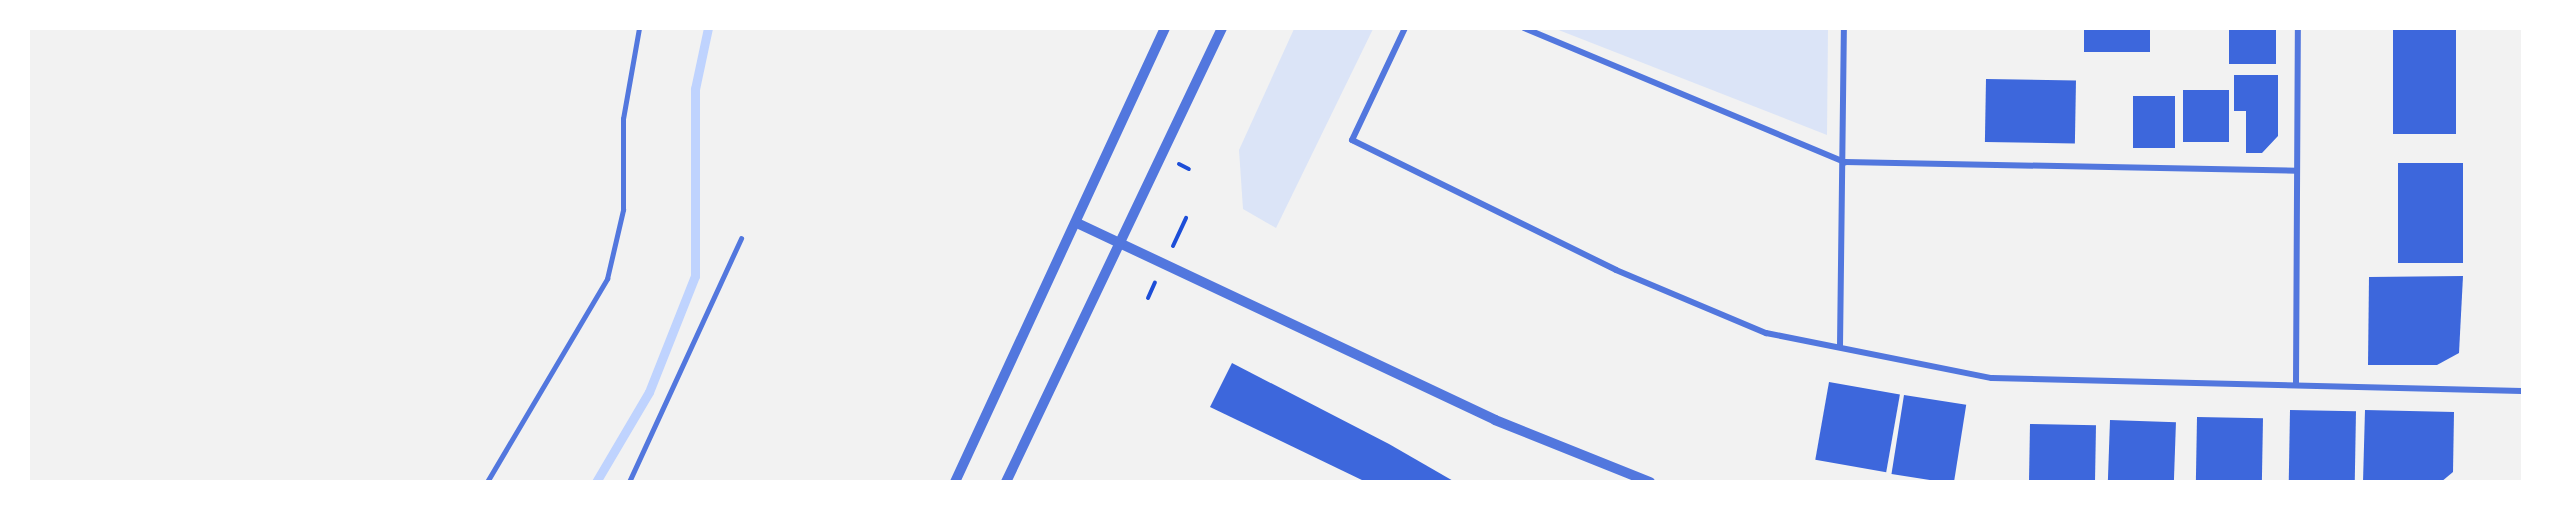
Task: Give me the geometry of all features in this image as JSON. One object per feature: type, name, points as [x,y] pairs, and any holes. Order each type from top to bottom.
[{"type":"street","points":[[955,482],[1165,28]]},
{"type":"street","points":[[1006,482],[1221,28]]},
{"type":"street","points":[[1405,28],[1352,140],[1616,270],[1766,333],[1992,378],[2187,387],[2296,384],[2523,391]]},
{"type":"street","points":[[1524,28],[1845,162],[2298,171]]},
{"type":"street","points":[[1840,346],[1845,162],[1844,28]]},
{"type":"street","points":[[2296,384],[2298,28]]},
{"type":"street","points":[[1077,222],[1495,420],[1650,482]]},
{"type":"lane","points":[[488,482],[607,279],[623,210],[623,119],[639,28]]},
{"type":"lane","points":[[629,482],[741,239]]},
{"type":"shaded area","points":[[1294,29],[1373,29],[1276,228],[1243,209],[1239,150]]},
{"type":"shaded area","points":[[1556,29],[1828,29],[1827,135]]},
{"type":"building","points":[[2084,28],[2150,28],[2150,52],[2084,52]]},
{"type":"building","points":[[2229,28],[2276,28],[2276,64],[2229,64]]},
{"type":"building","points":[[2393,28],[2456,28],[2456,134],[2393,134]]},
{"type":"building","points":[[2234,75],[2278,75],[2278,136],[2262,153],[2246,153],[2246,111],[2234,111]]},
{"type":"building","points":[[1986,79],[2076,81],[2075,144],[1985,142]]},
{"type":"building","points":[[2183,90],[2229,90],[2229,142],[2183,142]]},
{"type":"building","points":[[2133,96],[2175,96],[2175,148],[2133,148]]},
{"type":"building","points":[[2398,163],[2463,163],[2463,263],[2398,263]]},
{"type":"building","points":[[2463,276],[2459,353],[2437,365],[2368,365],[2369,277]]},
{"type":"building","points":[[1232,363],[1389,444],[1455,482],[1366,482],[1210,407]]},
{"type":"building","points":[[1829,382],[1900,395],[1886,472],[1815,460]]},
{"type":"building","points":[[1904,395],[1966,405],[1954,482],[1891,474]]},
{"type":"building","points":[[2290,410],[2356,411],[2355,482],[2289,482]]},
{"type":"building","points":[[2365,410],[2454,412],[2453,472],[2441,482],[2363,482]]},
{"type":"building","points":[[2197,417],[2263,418],[2262,482],[2196,482]]},
{"type":"building","points":[[2110,420],[2176,422],[2174,482],[2108,482]]},
{"type":"building","points":[[2030,424],[2096,425],[2095,482],[2029,482]]},
{"type":"waterway","points":[[596,482],[649,392],[695,276],[695,89],[708,28]]}]
